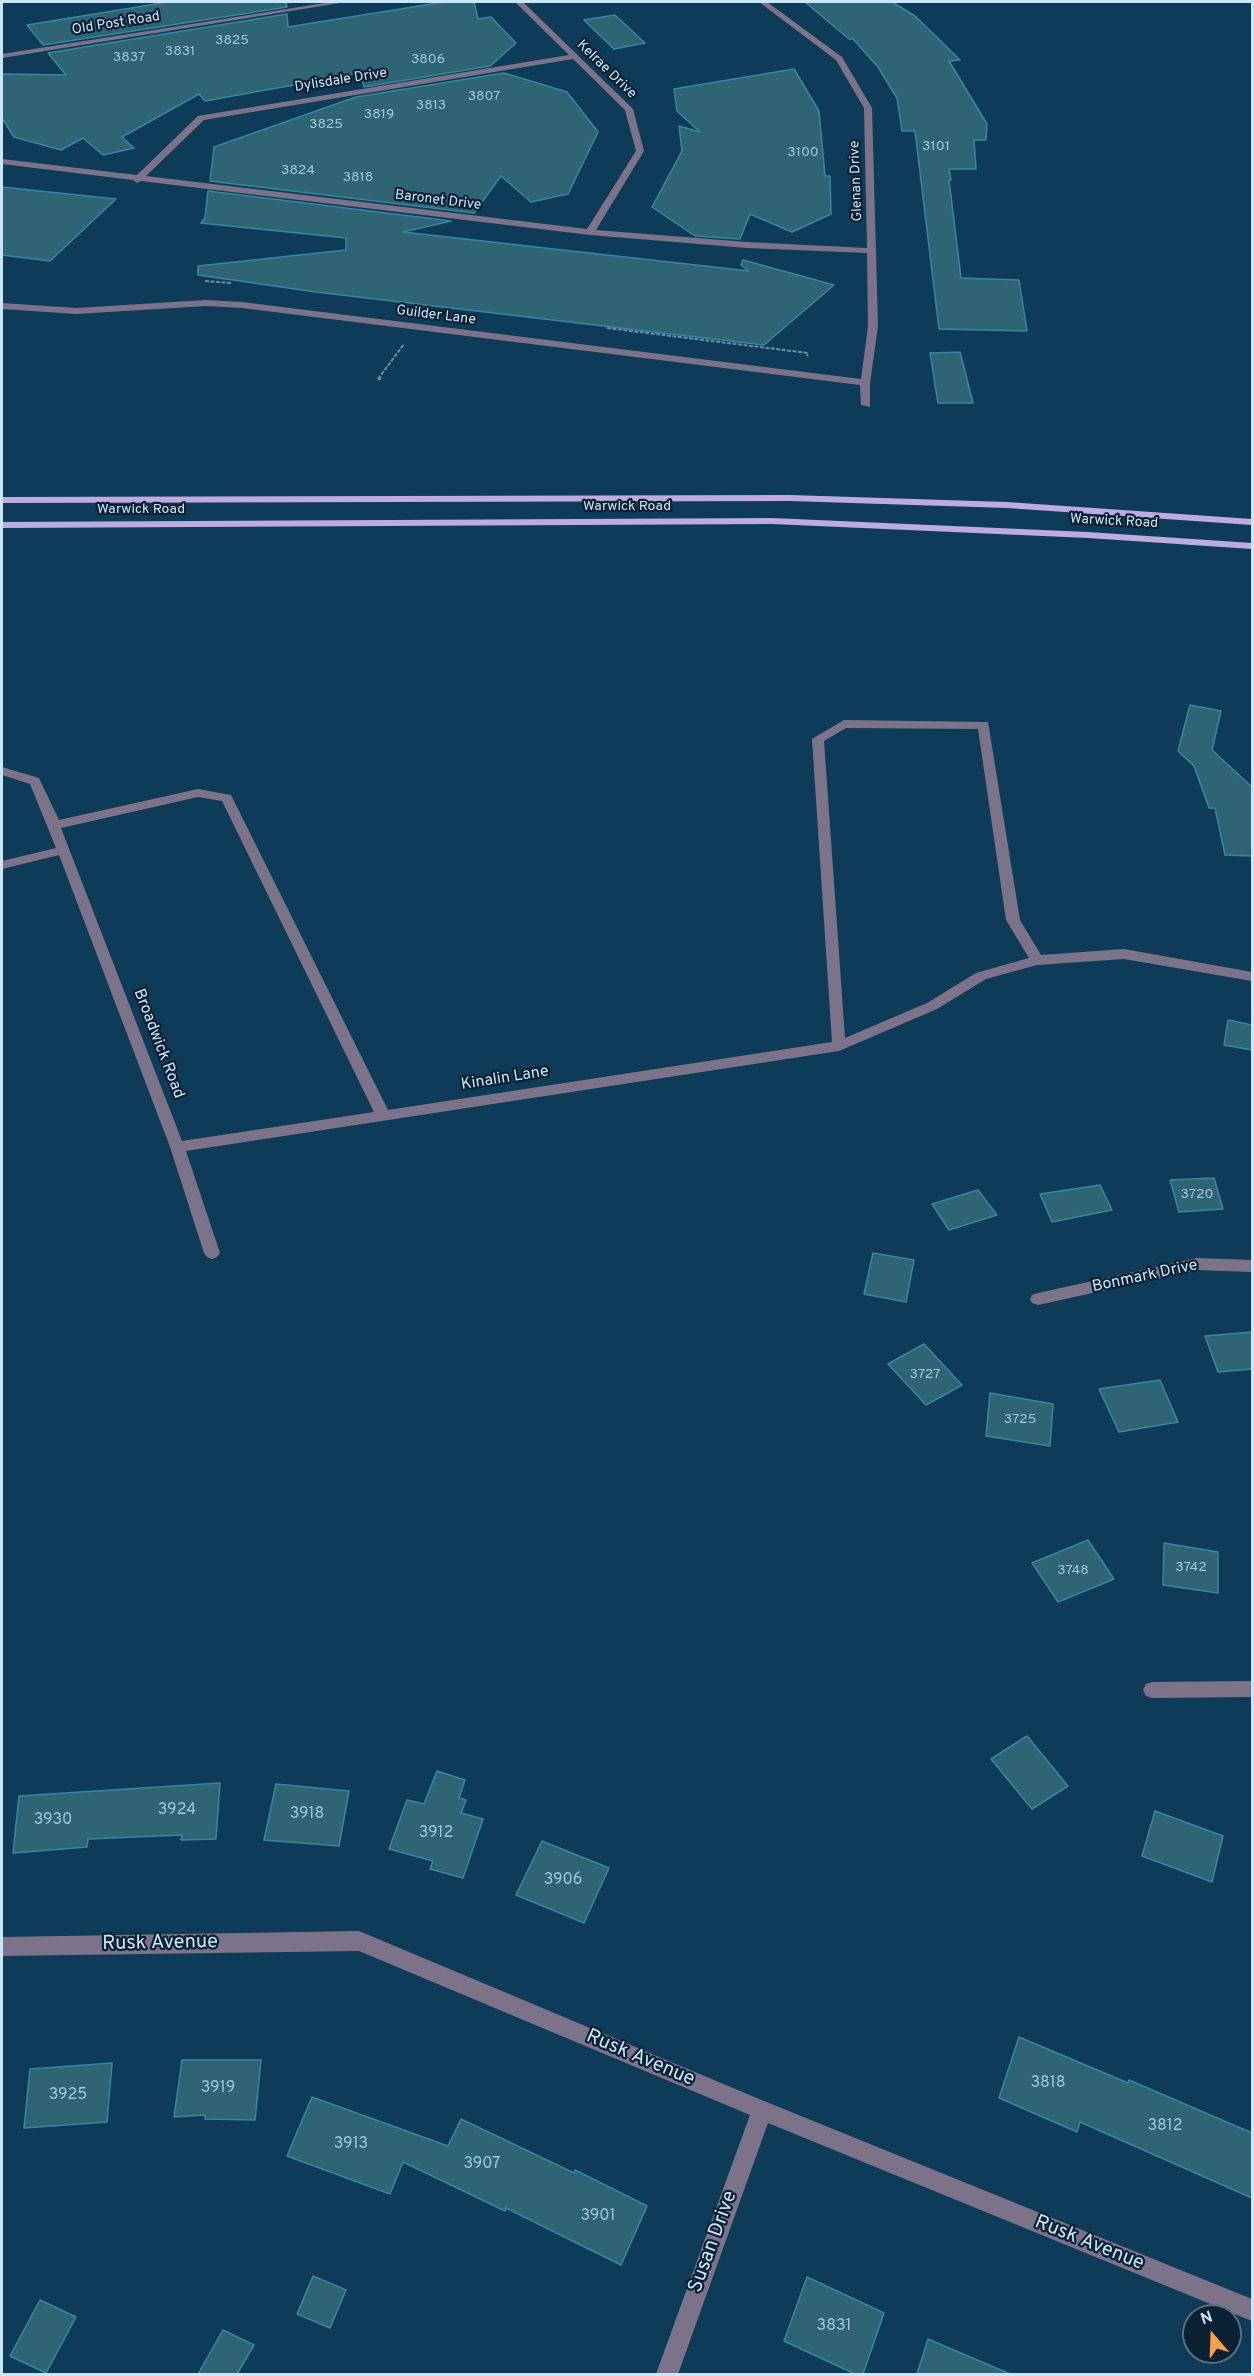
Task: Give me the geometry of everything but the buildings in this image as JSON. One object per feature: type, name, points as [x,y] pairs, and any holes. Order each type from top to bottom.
[{"type":"main road","name":"Warwick Road","points":[[2,500],[790,498],[1006,505],[1252,522]]},
{"type":"main road","name":"Warwick Road","points":[[2,525],[772,521],[1088,535],[1252,546]]},
{"type":"street","name":"Old Post Road","points":[[2,56],[342,2]]},
{"type":"street","name":"Kelrae Drive","points":[[519,2],[629,109],[640,151],[590,232]]},
{"type":"street","name":"Glenan Drive","points":[[763,2],[838,59],[868,108],[873,326],[865,383],[866,405]]},
{"type":"street","name":"Dylisdale Drive","points":[[137,180],[201,118],[573,57]]},
{"type":"street","name":"Baronet Drive","points":[[2,162],[137,180],[590,232],[747,245],[872,251]]},
{"type":"street","name":"Guilder Lane","points":[[2,306],[76,311],[206,303],[242,305],[865,383]]},
{"type":"street","points":[[839,1046],[818,739],[844,724],[984,725],[1013,920],[1037,960]]},
{"type":"street","name":"Broadwick Road","points":[[2,771],[35,781],[55,825],[177,1147],[212,1253]]},
{"type":"street","points":[[55,825],[198,793],[227,798],[383,1115]]},
{"type":"street","points":[[2,866],[65,850]]},
{"type":"street","name":"Kinalin Lane","points":[[177,1147],[839,1046],[932,1005],[981,976],[1037,960],[1124,954],[1252,977]]},
{"type":"street","name":"Bonmark Drive","points":[[1038,1299],[1197,1264],[1252,1266]]},
{"type":"street","points":[[1152,1690],[1252,1689]]},
{"type":"street","name":"Rusk Avenue","points":[[2,1947],[359,1941],[762,2110],[1252,2310]]},
{"type":"street","name":"Susan Drive","points":[[667,2374],[762,2110]]},
{"type":"path","points":[[378,379],[381,379],[407,340]]}]
